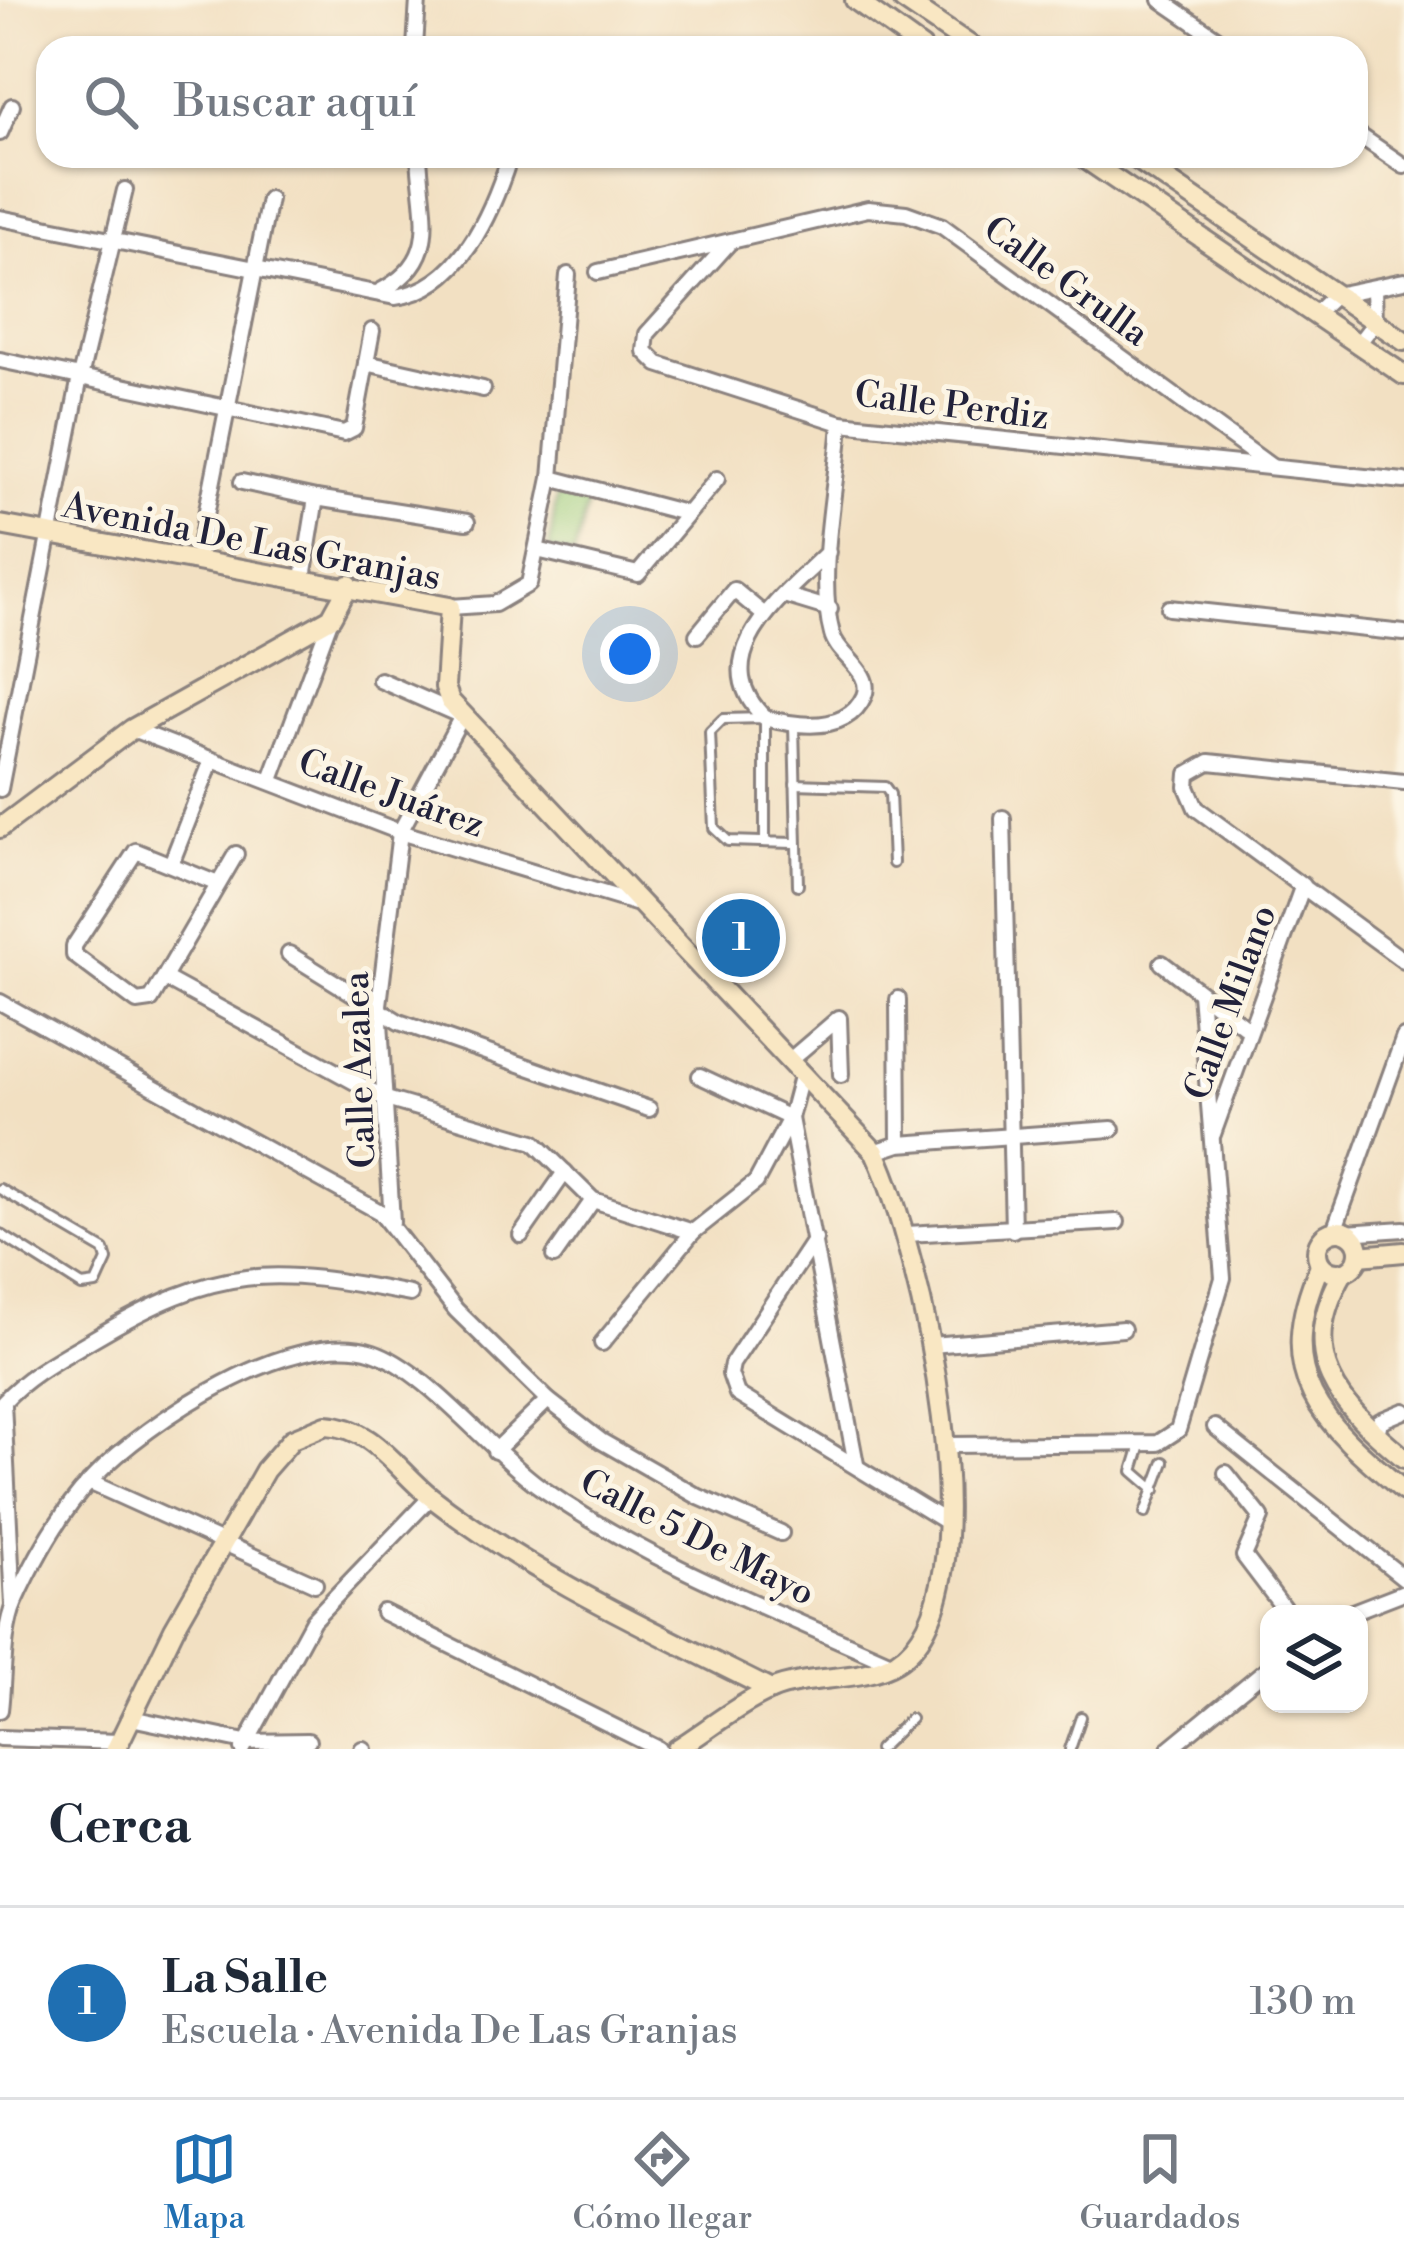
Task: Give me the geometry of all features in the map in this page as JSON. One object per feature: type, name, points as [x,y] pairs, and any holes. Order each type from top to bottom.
[{"type":"street","points":[[416,36],[418,0]]},
{"type":"street","points":[[855,0],[905,36]]},
{"type":"street","points":[[903,0],[956,36]]},
{"type":"street","points":[[1161,0],[1214,36]]},
{"type":"street","points":[[0,133],[13,106]]},
{"type":"street","points":[[1368,141],[1404,166]]},
{"type":"street","points":[[377,293],[404,280],[421,257],[425,220],[420,168]]},
{"type":"street","points":[[0,218],[394,297],[425,291],[449,273],[496,201],[506,168]]},
{"type":"street","points":[[1100,168],[1404,375]]},
{"type":"street","points":[[1150,168],[1404,341]]},
{"type":"street","points":[[0,789],[80,377],[125,190]]},
{"type":"street","points":[[197,560],[269,199]]},
{"type":"street","name":"Calle Grulla","points":[[598,272],[868,209],[906,212],[942,226],[1276,470]]},
{"type":"street","name":"Calle Perdiz","points":[[728,244],[647,334],[644,343],[650,359],[841,423],[1404,481]]},
{"type":"street","points":[[676,255],[687,290]]},
{"type":"street","points":[[450,607],[483,606],[516,596],[529,584],[551,478],[568,275]]},
{"type":"street","points":[[1315,314],[1335,295],[1404,281]]},
{"type":"street","points":[[1358,344],[1375,322],[1374,288]]},
{"type":"street","points":[[0,360],[228,411],[350,432],[372,331]]},
{"type":"street","points":[[366,363],[483,389]]},
{"type":"street","points":[[828,552],[762,613],[742,676],[744,692],[764,718],[794,725],[831,721],[852,710],[865,694],[865,679],[831,633],[828,552],[841,423]]},
{"type":"street","points":[[551,478],[685,513]]},
{"type":"street","points":[[537,550],[638,574],[717,479]]},
{"type":"street","points":[[242,482],[467,522]]},
{"type":"street","points":[[303,578],[316,498]]},
{"type":"street","name":"Avenida De Las Granjas","points":[[0,525],[350,585],[450,607],[445,687],[462,716],[875,1152],[907,1234],[948,1445],[948,1523],[924,1629],[893,1664]]},
{"type":"street","points":[[272,780],[331,618],[350,585]]},
{"type":"street","points":[[697,635],[734,590],[762,613]]},
{"type":"street","points":[[784,596],[830,609]]},
{"type":"street","points":[[1168,608],[1404,633]]},
{"type":"street","points":[[0,828],[132,729],[331,618]]},
{"type":"street","points":[[380,680],[462,716]]},
{"type":"street","name":"Calle Azalea","points":[[392,1222],[379,1005],[400,832],[462,716]]},
{"type":"street","name":"Calle Juárez","points":[[132,729],[400,832],[635,903]]},
{"type":"street","points":[[171,864],[212,760]]},
{"type":"street","points":[[1404,782],[1220,762],[1197,764],[1187,787],[1196,808],[1404,961]]},
{"type":"street","points":[[1003,818],[1013,1230]]},
{"type":"street","points":[[218,884],[141,850],[131,853],[74,955],[144,1004],[164,978],[236,854]]},
{"type":"street","name":"Calle Milano","points":[[1211,1140],[1303,885]]},
{"type":"street","points":[[290,955],[379,1005],[399,1022],[649,1109]]},
{"type":"street","points":[[1162,963],[1249,1030]]},
{"type":"street","points":[[164,978],[386,1099],[534,1142],[593,1200],[693,1232]]},
{"type":"street","name":"Calle Milano","points":[[1142,1443],[1170,1438],[1178,1430],[1223,1278],[1200,993]]},
{"type":"street","points":[[898,999],[899,1144]]},
{"type":"street","points":[[0,1002],[392,1222],[456,1310],[548,1400],[601,1442],[699,1497],[782,1533]]},
{"type":"street","points":[[841,1075],[839,1018],[796,1067],[790,1118],[856,1464]]},
{"type":"street","points":[[1340,1232],[1404,1037]]},
{"type":"street","points":[[700,1076],[790,1118]]},
{"type":"street","points":[[602,1343],[693,1232],[756,1182],[790,1118]]},
{"type":"street","points":[[875,1152],[899,1144],[1112,1129]]},
{"type":"street","points":[[521,1235],[565,1172]]},
{"type":"street","points":[[554,1256],[593,1200]]},
{"type":"street","points":[[907,1234],[1117,1222]]},
{"type":"street","points":[[1404,1229],[1340,1232],[1320,1240],[1320,1264],[1298,1340],[1305,1378],[1334,1431],[1404,1491]]},
{"type":"street","points":[[1340,1232],[1357,1242],[1359,1256]]},
{"type":"street","points":[[814,1239],[730,1374],[737,1394],[948,1523]]},
{"type":"street","points":[[1404,1252],[1359,1256],[1343,1273],[1323,1329],[1326,1374],[1336,1393],[1404,1458]]},
{"type":"street","points":[[1320,1264],[1343,1273]]},
{"type":"street","points":[[13,1606],[1,1401],[28,1377],[156,1301],[212,1281],[290,1273],[410,1294]]},
{"type":"street","points":[[931,1345],[1123,1329]]},
{"type":"street","name":"Calle 5 De Mayo","points":[[0,1710],[13,1606],[88,1482],[118,1453],[198,1402],[283,1357],[332,1345],[374,1352],[404,1368],[540,1487],[636,1546],[893,1664]]},
{"type":"street","points":[[495,1451],[548,1400]]},
{"type":"street","points":[[1376,1435],[1380,1421],[1393,1411],[1404,1411]]},
{"type":"street","points":[[0,1738],[117,1745],[265,1470],[292,1439],[326,1425],[372,1442],[431,1497],[601,1604],[771,1690]]},
{"type":"street","points":[[1215,1427],[1404,1578]]},
{"type":"street","points":[[948,1445],[1142,1443]]},
{"type":"street","points":[[1226,1473],[1261,1517],[1257,1536],[1243,1551],[1282,1605]]},
{"type":"street","points":[[88,1482],[315,1584]]},
{"type":"street","points":[[244,1746],[325,1606],[431,1497]]},
{"type":"street","points":[[1368,1606],[1404,1592]]},
{"type":"street","points":[[383,1612],[658,1749]]},
{"type":"street","points":[[677,1749],[771,1690],[893,1664]]},
{"type":"street","points":[[1175,1746],[1260,1674]]},
{"type":"street","points":[[131,1718],[244,1746],[308,1741]]},
{"type":"lane","points":[[765,842],[764,718],[723,719],[710,732],[714,828],[728,841],[794,843]]},
{"type":"lane","points":[[794,725],[798,885]]},
{"type":"lane","points":[[795,784],[885,787],[890,794],[893,863]]},
{"type":"lane","points":[[0,1189],[104,1250],[107,1261],[96,1284],[82,1286],[0,1234]]},
{"type":"lane","points":[[1142,1443],[1133,1471],[1155,1490]]},
{"type":"lane","points":[[1145,1513],[1164,1462]]},
{"type":"lane","points":[[1070,1749],[1082,1717]]},
{"type":"lane","points":[[879,1749],[910,1719]]},
{"type":"green space","points":[[557,494],[588,502],[574,555],[549,549]]},
{"type":"place","name":"La Salle","points":[[741,938]]}]
